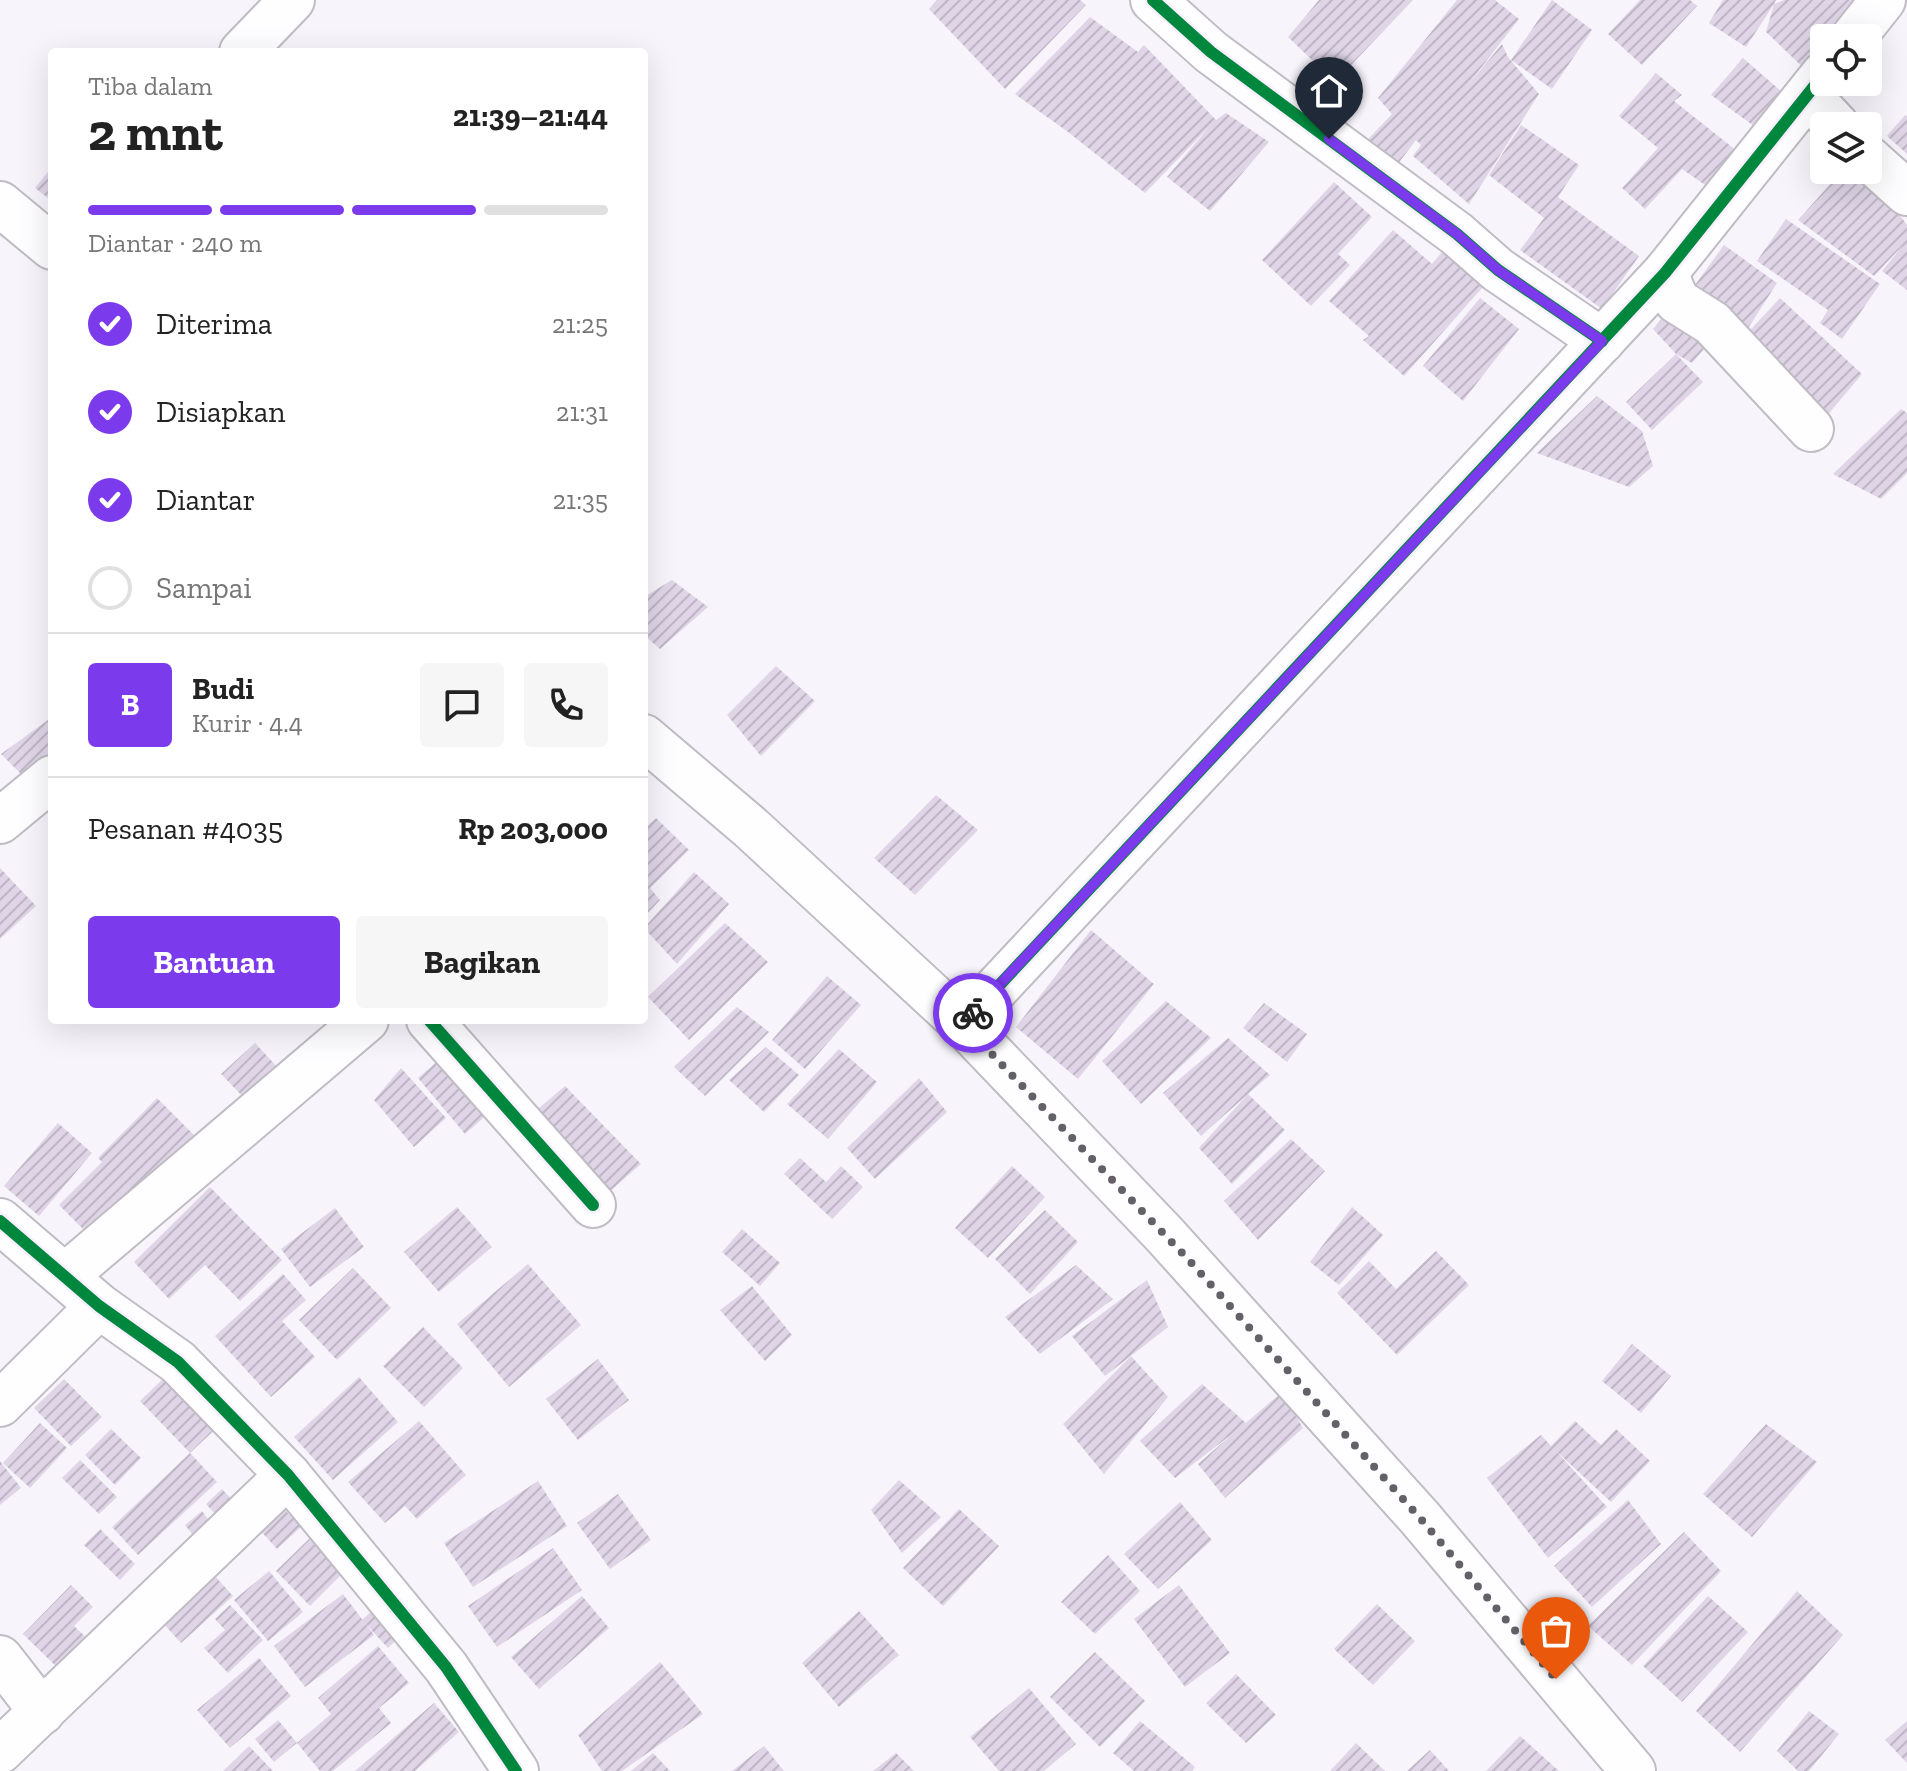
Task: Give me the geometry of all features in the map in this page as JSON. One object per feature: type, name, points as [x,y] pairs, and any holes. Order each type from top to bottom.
[{"type":"street","points":[[246,48],[292,0]]},
{"type":"street","points":[[1153,0],[1211,52],[1457,234],[1498,270],[1602,341]]},
{"type":"street","points":[[1864,24],[1883,0]]},
{"type":"street","points":[[963,1024],[1665,273],[1810,92]]},
{"type":"street","points":[[1882,171],[1907,193]]},
{"type":"street","points":[[0,204],[48,244]]},
{"type":"street","points":[[1665,273],[1677,301],[1712,323],[1811,429]]},
{"type":"street","points":[[648,740],[751,828],[963,1024],[1164,1234],[1420,1518],[1633,1771]]},
{"type":"street","points":[[0,821],[48,781]]},
{"type":"street","points":[[65,1276],[361,1024]]},
{"type":"street","points":[[433,1024],[593,1205]]},
{"type":"street","points":[[0,1221],[99,1306],[178,1362],[288,1475],[446,1667],[516,1771]]},
{"type":"street","points":[[0,1404],[99,1306]]},
{"type":"street","points":[[0,1751],[288,1475]]},
{"type":"street","points":[[0,1658],[42,1712]]},
{"type":"building","points":[[937,0],[1080,0],[1086,5],[1005,89],[929,9]]},
{"type":"building","points":[[1319,0],[1413,0],[1335,82],[1288,37]]},
{"type":"building","points":[[1457,0],[1495,0],[1519,19],[1467,86],[1502,44],[1508,57],[1539,94],[1469,204],[1413,156],[1421,145],[1416,140],[1385,181],[1352,156],[1392,114],[1378,98]]},
{"type":"building","points":[[1552,0],[1592,30],[1552,89],[1511,60]]},
{"type":"building","points":[[1640,0],[1690,0],[1697,6],[1642,65],[1608,34]]},
{"type":"building","points":[[1723,0],[1776,0],[1746,47],[1709,23]]},
{"type":"building","points":[[1784,0],[1883,0],[1853,24],[1810,24],[1808,72],[1766,32],[1774,4]]},
{"type":"building","points":[[1090,17],[1138,52],[1144,45],[1216,120],[1226,113],[1269,142],[1210,211],[1167,177],[1209,127],[1145,193],[1015,94]]},
{"type":"building","points":[[1743,58],[1798,106],[1772,139],[1711,95]]},
{"type":"building","points":[[1656,73],[1682,95],[1674,101],[1737,151],[1708,187],[1682,169],[1645,209],[1622,188],[1658,148],[1619,116]]},
{"type":"building","points":[[1907,116],[1907,154],[1887,136]]},
{"type":"building","points":[[1521,125],[1579,165],[1558,197],[1639,256],[1602,309],[1520,250],[1544,218],[1489,175]]},
{"type":"building","points":[[48,172],[48,198],[35,188]]},
{"type":"building","points":[[1334,182],[1372,217],[1338,254],[1350,265],[1311,306],[1262,260]]},
{"type":"building","points":[[1830,184],[1876,184],[1907,225],[1907,290],[1882,271],[1904,244],[1874,276],[1798,220]]},
{"type":"building","points":[[1786,219],[1880,284],[1842,339],[1820,323],[1828,310],[1757,261]]},
{"type":"building","points":[[1393,230],[1432,264],[1457,234],[1498,270],[1404,376],[1363,340],[1369,336],[1329,301]]},
{"type":"building","points":[[1724,245],[1777,283],[1740,341],[1780,298],[1862,374],[1825,418],[1712,323],[1730,310],[1695,285]]},
{"type":"building","points":[[1480,298],[1519,329],[1463,401],[1423,366]]},
{"type":"building","points":[[1677,301],[1716,335],[1692,363],[1676,354],[1653,329]]},
{"type":"building","points":[[1676,354],[1703,382],[1652,430],[1626,402]]},
{"type":"building","points":[[1597,396],[1642,431],[1653,466],[1629,487],[1537,453]]},
{"type":"building","points":[[1901,409],[1907,413],[1907,473],[1881,499],[1833,474]]},
{"type":"building","points":[[672,580],[708,607],[660,649],[648,638],[648,595]]},
{"type":"building","points":[[776,666],[815,701],[761,756],[727,715]]},
{"type":"building","points":[[48,720],[48,772],[30,783],[1,754]]},
{"type":"building","points":[[936,795],[978,830],[915,895],[874,858]]},
{"type":"building","points":[[656,818],[689,850],[650,888],[660,900],[648,913],[648,825]]},
{"type":"building","points":[[0,868],[36,906],[0,939]]},
{"type":"building","points":[[694,872],[729,904],[677,964],[648,932],[648,924]]},
{"type":"building","points":[[725,923],[768,962],[689,1040],[648,997]]},
{"type":"building","points":[[1091,930],[1154,984],[1078,1079],[1016,1027]]},
{"type":"building","points":[[827,976],[861,1005],[805,1069],[772,1040]]},
{"type":"building","points":[[1166,1001],[1211,1038],[1141,1104],[1102,1061]]},
{"type":"building","points":[[1264,1003],[1307,1034],[1287,1062],[1243,1028]]},
{"type":"building","points":[[737,1007],[769,1032],[705,1096],[674,1067]]},
{"type":"building","points":[[1228,1038],[1270,1075],[1201,1136],[1163,1093]]},
{"type":"building","points":[[255,1043],[279,1069],[246,1100],[221,1074]]},
{"type":"building","points":[[766,1047],[799,1075],[764,1112],[729,1080]]},
{"type":"building","points":[[839,1049],[877,1082],[828,1139],[787,1104]]},
{"type":"building","points":[[449,1051],[497,1106],[465,1134],[418,1078]]},
{"type":"building","points":[[401,1068],[446,1118],[414,1147],[374,1100]]},
{"type":"building","points":[[919,1078],[947,1112],[875,1179],[847,1148]]},
{"type":"building","points":[[565,1086],[641,1164],[600,1200],[526,1119]]},
{"type":"building","points":[[1248,1094],[1285,1130],[1232,1184],[1199,1148]]},
{"type":"building","points":[[157,1098],[196,1137],[93,1239],[59,1205],[102,1162],[98,1158]]},
{"type":"building","points":[[58,1123],[92,1153],[39,1216],[4,1186]]},
{"type":"building","points":[[1291,1139],[1325,1171],[1258,1240],[1224,1201]]},
{"type":"building","points":[[800,1158],[826,1182],[841,1166],[863,1187],[832,1219],[784,1174]]},
{"type":"building","points":[[1012,1166],[1045,1197],[988,1258],[955,1228]]},
{"type":"building","points":[[210,1187],[282,1260],[240,1301],[205,1265],[169,1299],[134,1262]]},
{"type":"building","points":[[457,1207],[492,1247],[439,1292],[404,1252]]},
{"type":"building","points":[[1352,1207],[1383,1235],[1339,1285],[1310,1262]]},
{"type":"building","points":[[335,1208],[364,1247],[310,1287],[281,1249]]},
{"type":"building","points":[[1045,1210],[1078,1242],[1030,1294],[995,1259]]},
{"type":"building","points":[[742,1229],[780,1263],[760,1286],[722,1252]]},
{"type":"building","points":[[1436,1251],[1469,1285],[1397,1355],[1337,1293],[1369,1261],[1396,1289]]},
{"type":"building","points":[[528,1264],[581,1325],[509,1387],[457,1324]]},
{"type":"building","points":[[1076,1265],[1113,1299],[1040,1354],[1005,1317]]},
{"type":"building","points":[[353,1268],[391,1308],[337,1360],[299,1320]]},
{"type":"building","points":[[283,1274],[306,1300],[282,1321],[315,1357],[271,1397],[215,1336]]},
{"type":"building","points":[[1147,1280],[1168,1327],[1105,1376],[1072,1336]]},
{"type":"building","points":[[752,1286],[792,1335],[765,1361],[720,1310]]},
{"type":"building","points":[[423,1327],[463,1368],[424,1407],[383,1366]]},
{"type":"building","points":[[1632,1344],[1671,1376],[1641,1413],[1602,1381]]},
{"type":"building","points":[[1131,1356],[1168,1397],[1104,1474],[1063,1424]]},
{"type":"building","points":[[598,1359],[629,1400],[578,1440],[546,1399]]},
{"type":"building","points":[[173,1369],[223,1422],[190,1453],[140,1401]]},
{"type":"building","points":[[359,1377],[398,1422],[333,1480],[294,1437]]},
{"type":"building","points":[[64,1379],[102,1417],[71,1446],[34,1408]]},
{"type":"building","points":[[1202,1384],[1246,1423],[1282,1392],[1303,1428],[1225,1498],[1198,1464],[1236,1431],[1175,1478],[1140,1441]]},
{"type":"building","points":[[419,1421],[466,1475],[417,1519],[405,1506],[385,1523],[348,1482]]},
{"type":"building","points":[[1575,1421],[1601,1445],[1616,1429],[1650,1461],[1611,1502],[1556,1451],[1607,1507],[1548,1558],[1487,1478],[1541,1435],[1551,1446]]},
{"type":"building","points":[[40,1423],[67,1448],[30,1488],[3,1463]]},
{"type":"building","points":[[1766,1424],[1817,1462],[1752,1537],[1703,1494]]},
{"type":"building","points":[[111,1429],[141,1458],[115,1485],[85,1455]]},
{"type":"building","points":[[190,1453],[217,1482],[138,1555],[112,1527]]},
{"type":"building","points":[[80,1460],[117,1497],[99,1514],[62,1478]]},
{"type":"building","points":[[0,1461],[21,1488],[0,1505]]},
{"type":"building","points":[[899,1480],[941,1517],[902,1553],[871,1510]]},
{"type":"building","points":[[538,1481],[567,1526],[473,1587],[444,1543]]},
{"type":"building","points":[[222,1489],[244,1513],[227,1527],[206,1504]]},
{"type":"building","points":[[618,1494],[651,1540],[610,1569],[577,1523]]},
{"type":"building","points":[[273,1497],[301,1527],[277,1549],[250,1519]]},
{"type":"building","points":[[1628,1500],[1661,1544],[1592,1607],[1554,1566]]},
{"type":"building","points":[[1180,1502],[1212,1540],[1158,1589],[1124,1554]]},
{"type":"building","points":[[959,1509],[999,1546],[943,1606],[903,1568]]},
{"type":"building","points":[[202,1511],[219,1534],[202,1547],[185,1525]]},
{"type":"building","points":[[100,1529],[135,1564],[120,1580],[84,1545]]},
{"type":"building","points":[[1684,1532],[1721,1571],[1632,1665],[1588,1626]]},
{"type":"building","points":[[311,1537],[345,1571],[310,1606],[276,1571]]},
{"type":"building","points":[[553,1548],[582,1590],[497,1647],[468,1606]]},
{"type":"building","points":[[1108,1555],[1140,1591],[1095,1634],[1061,1602]]},
{"type":"building","points":[[203,1563],[233,1596],[181,1643],[151,1610]]},
{"type":"building","points":[[269,1571],[303,1612],[268,1641],[234,1600]]},
{"type":"building","points":[[71,1585],[93,1607],[74,1626],[97,1648],[68,1678],[23,1634]]},
{"type":"building","points":[[1179,1585],[1230,1653],[1185,1687],[1134,1619]]},
{"type":"building","points":[[1797,1591],[1843,1635],[1740,1752],[1696,1711]]},
{"type":"building","points":[[343,1594],[374,1635],[305,1687],[274,1646]]},
{"type":"building","points":[[582,1596],[609,1628],[539,1689],[511,1657]]},
{"type":"building","points":[[1708,1596],[1748,1632],[1682,1702],[1643,1666]]},
{"type":"building","points":[[381,1602],[407,1630],[388,1648],[362,1620]]},
{"type":"building","points":[[1377,1604],[1415,1641],[1373,1685],[1334,1649]]},
{"type":"building","points":[[230,1605],[263,1640],[228,1673],[204,1648],[225,1630],[215,1619]]},
{"type":"building","points":[[859,1611],[899,1655],[839,1707],[802,1663]]},
{"type":"building","points":[[378,1646],[409,1683],[379,1708],[391,1723],[333,1771],[320,1771],[297,1743],[331,1714],[318,1698]]},
{"type":"building","points":[[1095,1652],[1145,1701],[1100,1747],[1050,1697]]},
{"type":"building","points":[[259,1658],[291,1696],[230,1748],[197,1710]]},
{"type":"building","points":[[660,1662],[703,1714],[622,1771],[602,1771],[578,1735]]},
{"type":"building","points":[[1236,1674],[1276,1715],[1246,1743],[1206,1703]]},
{"type":"building","points":[[1029,1688],[1076,1744],[1044,1771],[999,1771],[970,1737]]},
{"type":"building","points":[[434,1703],[459,1732],[415,1771],[355,1771]]},
{"type":"building","points":[[1809,1711],[1839,1734],[1809,1771],[1798,1771],[1777,1751]]},
{"type":"building","points":[[278,1720],[297,1743],[274,1762],[255,1739]]},
{"type":"building","points":[[1140,1721],[1195,1767],[1192,1771],[1134,1771],[1113,1753]]},
{"type":"building","points":[[1907,1721],[1907,1763],[1885,1740]]},
{"type":"building","points":[[1520,1736],[1559,1771],[1486,1771]]},
{"type":"building","points":[[1356,1743],[1385,1771],[1330,1771]]},
{"type":"building","points":[[249,1746],[273,1771],[223,1771]]},
{"type":"building","points":[[764,1746],[784,1771],[732,1771]]},
{"type":"building","points":[[1430,1750],[1449,1771],[1407,1771]]},
{"type":"building","points":[[653,1753],[670,1771],[631,1771]]},
{"type":"building","points":[[896,1753],[914,1771],[873,1771]]},
{"type":"cycle path","points":[[1153,0],[1211,52],[1457,234],[1498,270],[1602,341]]},
{"type":"cycle path","points":[[963,1024],[1665,273],[1810,92]]},
{"type":"cycle path","points":[[433,1024],[593,1205]]},
{"type":"cycle path","points":[[0,1221],[99,1306],[178,1362],[288,1475],[446,1667],[516,1771]]},
{"type":"way so far","points":[[973,1013],[963,1024],[1186,1257],[1420,1518],[1556,1679]]},
{"type":"route","points":[[973,1013],[1602,341],[1498,270],[1457,234],[1329,139]]}]
